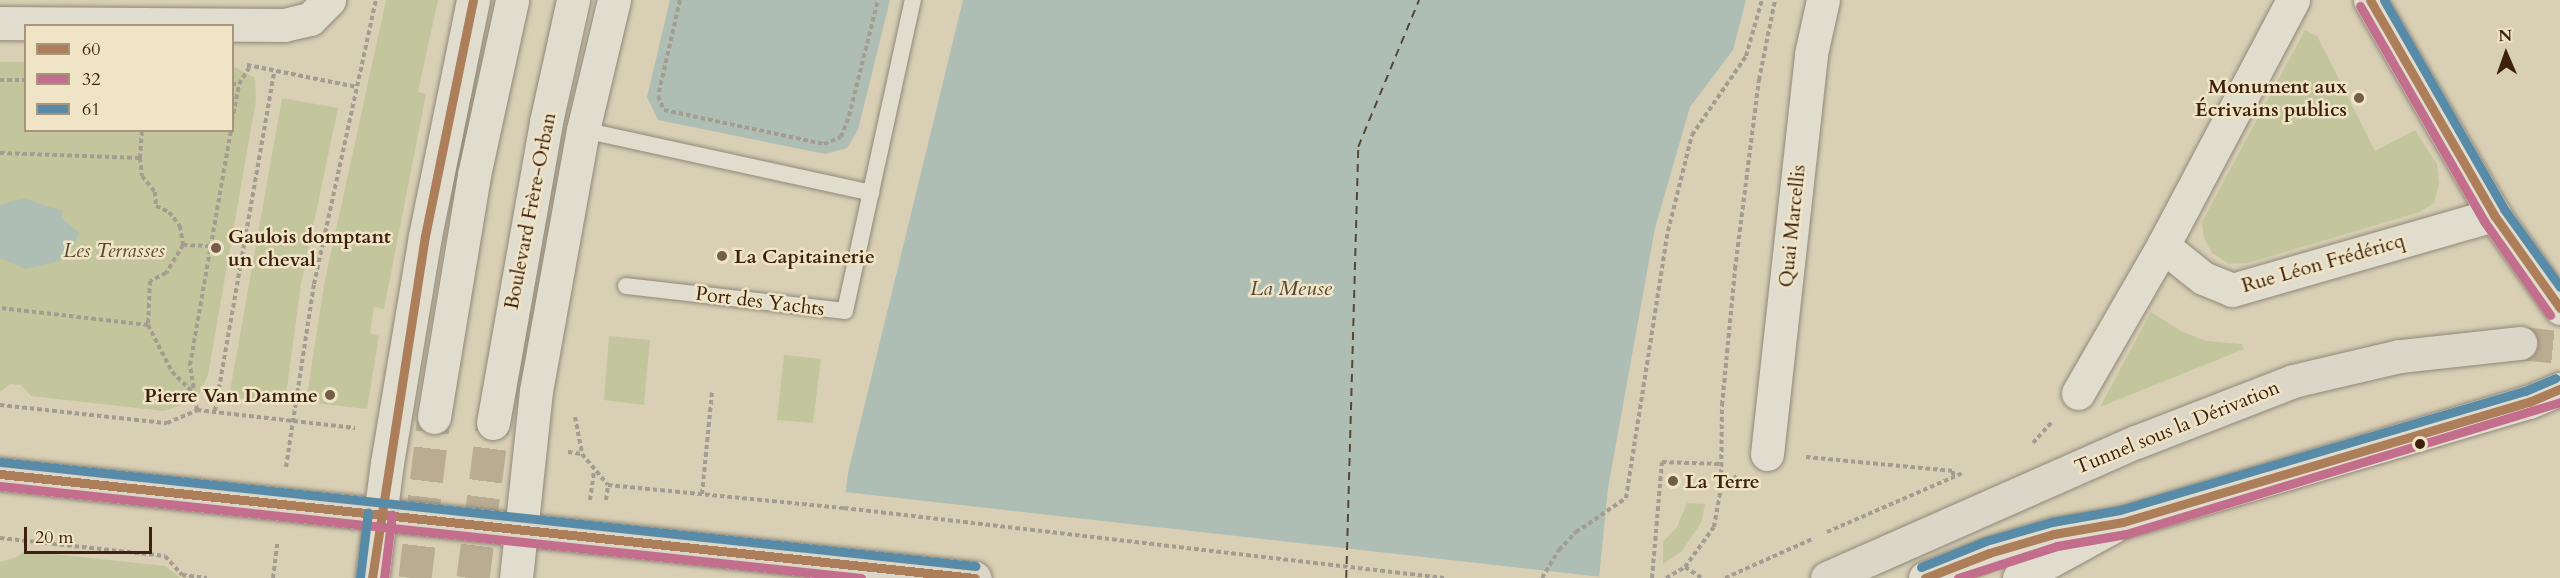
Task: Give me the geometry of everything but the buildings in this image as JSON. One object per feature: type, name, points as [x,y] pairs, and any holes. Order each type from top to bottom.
[{"type":"main road","name":"Tunnel sous la Dérivation","points":[[1839,573],[2125,447],[2293,381],[2379,359],[2520,343]]},
{"type":"main road","points":[[0,474],[521,527],[974,578]]},
{"type":"street","points":[[234,25],[284,25],[310,20],[329,0]]},
{"type":"street","points":[[372,578],[380,513],[431,201],[474,0]]},
{"type":"street","points":[[435,417],[474,175],[512,0]]},
{"type":"street","name":"Boulevard Frère-Orban","points":[[493,423],[537,168],[573,0]]},
{"type":"street","points":[[516,578],[536,391],[583,130],[614,0]]},
{"type":"street","name":"Quai Marcellis","points":[[1767,454],[1811,54],[1823,0]]},
{"type":"street","points":[[2078,393],[2163,246],[2293,0]]},
{"type":"street","points":[[2370,0],[2494,215],[2560,308]]},
{"type":"street","points":[[0,23],[142,24]]},
{"type":"street","name":"Rue Léon Frédéricq","points":[[2163,246],[2203,278],[2232,290],[2494,215]]},
{"type":"street","points":[[1925,578],[2054,534],[2123,522],[2529,402],[2560,389]]},
{"type":"street","points":[[2019,578],[2123,522]]},
{"type":"lane","name":"Port des Yachts","points":[[626,286],[845,311],[913,0]]},
{"type":"lane","points":[[583,130],[871,193]]},
{"type":"path","points":[[273,578],[281,503],[314,284],[376,0]]},
{"type":"path","points":[[680,0],[658,96],[664,110],[824,144],[841,137],[878,0]]},
{"type":"path","points":[[1542,578],[1559,550],[1576,532],[1626,498],[1666,242],[1692,135],[1746,56],[1761,0]]},
{"type":"path","points":[[1666,578],[1685,567],[1714,527],[1721,489],[1722,405],[1735,269],[1759,80],[1775,0]]},
{"type":"path","points":[[234,110],[239,84],[249,68],[357,87]]},
{"type":"path","points":[[215,412],[274,72]]},
{"type":"path","points":[[0,80],[24,80]]},
{"type":"path","points":[[234,84],[239,84]]},
{"type":"path","points":[[718,128],[720,122]]},
{"type":"path","points":[[759,136],[760,130]]},
{"type":"path","points":[[142,132],[140,158],[142,176],[155,192],[156,206],[169,212],[180,226],[183,244],[178,258],[165,273],[150,281],[147,325],[172,372],[193,391]]},
{"type":"path","points":[[197,410],[190,365],[231,132]]},
{"type":"path","points":[[0,153],[140,158]]},
{"type":"path","points":[[183,244],[211,246]]},
{"type":"path","points":[[0,308],[147,325]]},
{"type":"path","points":[[702,494],[712,392]]},
{"type":"path","points":[[2023,449],[2032,444],[2078,393]]},
{"type":"path","points":[[0,405],[167,423],[197,410],[293,420]]},
{"type":"path","points":[[582,454],[608,485],[844,508],[1444,578]]},
{"type":"path","points":[[1767,454],[1953,471],[1953,476]]},
{"type":"path","points":[[1652,578],[1662,462],[1721,464]]},
{"type":"path","points":[[1725,578],[1953,476],[1974,469]]},
{"type":"path","points":[[0,538],[165,556],[180,576],[207,578]]},
{"type":"path","points":[[1685,567],[1702,578]]},
{"type":"green space","points":[[386,0],[438,0],[418,92],[426,94],[384,309],[374,307],[370,333],[379,336],[367,409],[306,402],[324,285]]},
{"type":"green space","points":[[2305,30],[2317,36],[2375,151],[2415,130],[2437,164],[2439,183],[2434,203],[2420,212],[2248,263],[2229,264],[2212,253],[2204,238],[2202,222]]},
{"type":"green space","name":"Les Terrasses","points":[[0,62],[24,62],[24,132],[234,132],[234,67],[255,78],[256,100],[208,375],[197,399],[164,411],[31,396],[21,385],[10,384],[0,392]]},
{"type":"green space","points":[[282,98],[338,108],[301,284],[285,403],[229,397]]},
{"type":"green space","points":[[2151,312],[2181,331],[2206,341],[2242,344],[2244,349],[2100,407]]},
{"type":"green space","points":[[609,336],[650,340],[644,405],[604,400]]},
{"type":"green space","points":[[784,355],[821,359],[813,423],[777,420]]},
{"type":"green space","points":[[1687,503],[1705,504],[1701,523],[1681,552],[1663,564],[1663,542],[1677,527]]},
{"type":"green space","points":[[24,551],[165,566],[181,578],[0,578],[0,562],[17,557]]},
{"type":"water","points":[[670,0],[890,0],[858,130],[847,148],[825,154],[658,120],[647,97]]},
{"type":"water","name":"La Meuse","points":[[963,0],[1746,0],[1733,50],[1690,107],[1655,228],[1608,488],[1599,578],[835,578],[848,473]]},
{"type":"water","points":[[23,198],[63,211],[62,218],[79,233],[74,246],[61,252],[60,261],[26,269],[0,258],[0,205]]},
{"type":"pier","points":[[845,492],[1602,577],[1602,578],[835,578]]},
{"type":"ferry route","points":[[1346,578],[1358,147],[1419,0]]},
{"type":"tunnel","points":[[2520,343],[2560,347]]},
{"type":"tunnel","points":[[415,578],[434,417]]},
{"type":"tunnel","points":[[473,578],[493,423]]},
{"type":"transit line","name":"60","points":[[372,578],[425,236],[473,0]]},
{"type":"transit line","name":"60","points":[[2370,0],[2494,215],[2560,308]]},
{"type":"transit line","name":"61","points":[[2384,0],[2504,209],[2560,287]]},
{"type":"transit line","name":"32","points":[[2360,6],[2484,221],[2550,315]]},
{"type":"transit line","name":"61","points":[[1921,567],[1986,541],[2052,522],[2120,510],[2525,391],[2555,378]]},
{"type":"transit line","name":"60","points":[[1925,578],[1989,553],[2054,534],[2123,522],[2529,402],[2560,389]]},
{"type":"transit line","name":"32","points":[[1958,578],[2057,546],[2126,534],[2560,402]]},
{"type":"transit line","name":"61","points":[[1,462],[975,566]]},
{"type":"transit line","name":"60","points":[[0,474],[974,578]]},
{"type":"transit line","name":"32","points":[[0,486],[861,578]]},
{"type":"transit line","name":"61","points":[[360,577],[368,512]]},
{"type":"transit line","name":"32","points":[[384,578],[392,514]]},
{"type":"place","name":"Monument aux Écrivains publics","points":[[2359,98]]},
{"type":"place","name":"Gaulois domptant un cheval","points":[[216,248]]},
{"type":"place","name":"La Capitainerie","points":[[722,256]]},
{"type":"place","name":"Pierre Van Damme","points":[[330,395]]},
{"type":"place","name":"La Terre","points":[[1673,481]]}]
